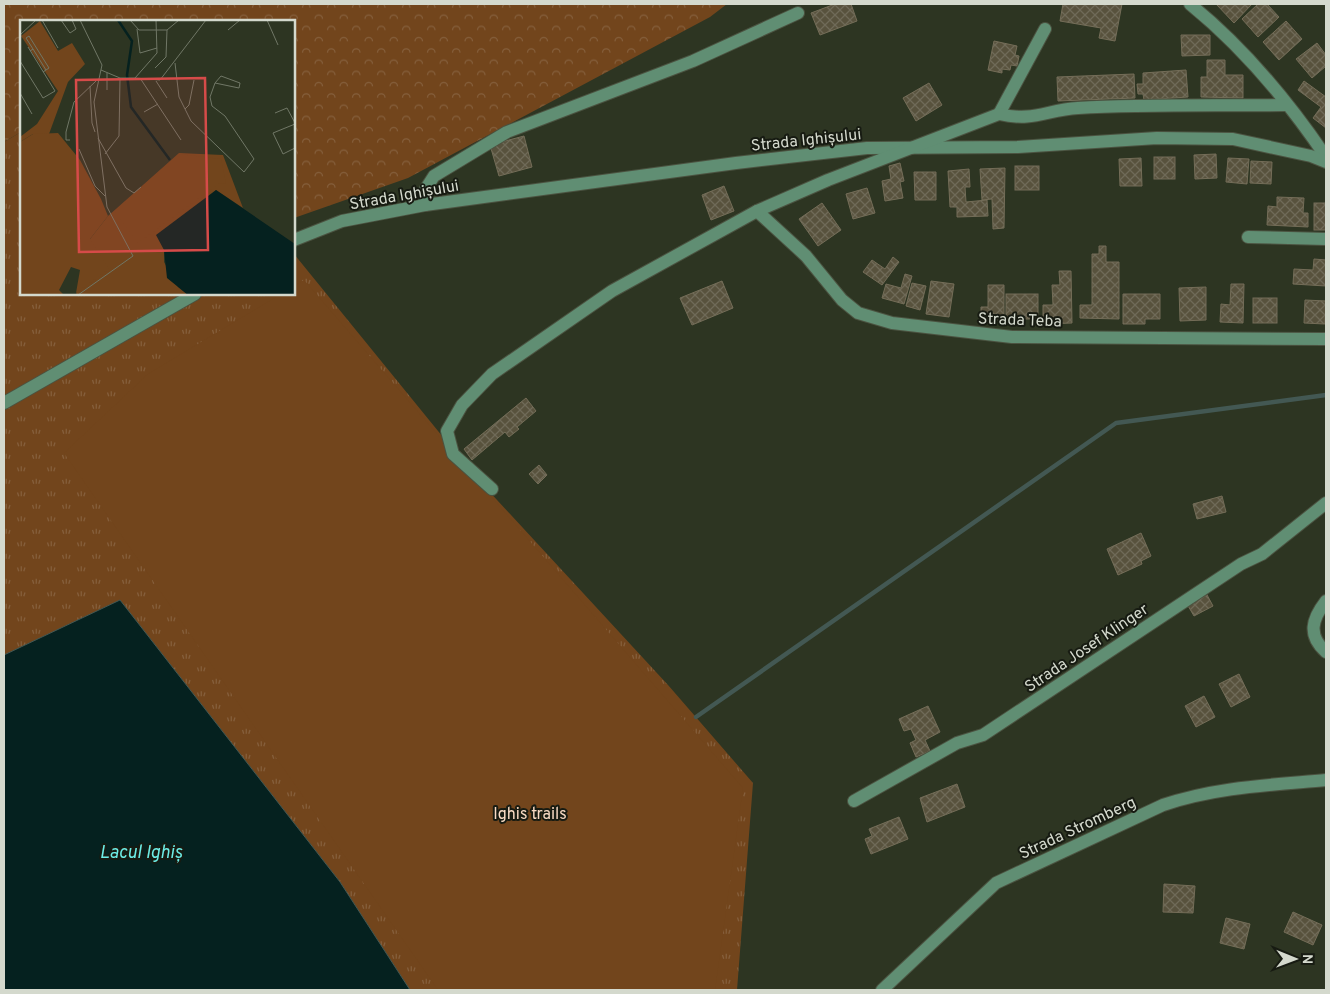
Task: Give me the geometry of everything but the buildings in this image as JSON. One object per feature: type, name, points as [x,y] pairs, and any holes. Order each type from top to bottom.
[{"type":"street","points":[[1190,4],[1208,18],[1266,78],[1326,157]]},
{"type":"street","points":[[425,205],[425,190],[434,176],[507,132],[693,61],[798,13]]},
{"type":"street","points":[[999,114],[1045,28]]},
{"type":"street","points":[[492,489],[453,454],[446,431],[462,405],[492,374],[612,291],[757,211],[999,114],[1018,118],[1034,118],[1077,108],[1287,105]]},
{"type":"street","name":"Strada Ighișului","points":[[295,240],[342,221],[425,205],[746,162],[867,148],[1018,147],[1157,138],[1233,139],[1311,156],[1326,162]]},
{"type":"street","name":"Strada Teba","points":[[757,211],[806,256],[842,300],[858,313],[892,323],[1012,337],[1326,338]]},
{"type":"street","points":[[1248,237],[1326,239]]},
{"type":"street","points":[[4,403],[193,295]]},
{"type":"street","name":"Strada Josef Klinger","points":[[854,801],[957,743],[982,735],[1242,564],[1262,554],[1326,503]]},
{"type":"street","points":[[1326,601],[1316,614],[1312,626],[1315,639],[1326,652]]},
{"type":"street","name":"Strada Stromberg","points":[[882,990],[996,883],[1163,805],[1189,796],[1213,791],[1326,780]]},
{"type":"green space","points":[[4,4],[727,4],[710,17],[408,178],[295,218],[295,20],[20,20],[20,133],[4,142]]},
{"type":"green space","name":"Ighis trails","points":[[20,133],[20,295],[295,295],[295,255],[473,474],[668,685],[753,783],[737,990],[410,990],[340,882],[120,600],[4,655],[4,142]]},
{"type":"green space","name":"Ighis trails","points":[[304,280],[743,788],[715,990],[438,990],[64,453],[148,374],[279,295],[295,295],[295,285]]},
{"type":"water","name":"Lacul Ighiș","points":[[120,600],[340,882],[410,990],[4,990],[4,655]]},
{"type":"waterway","points":[[696,717],[1116,423],[1326,395]]}]
